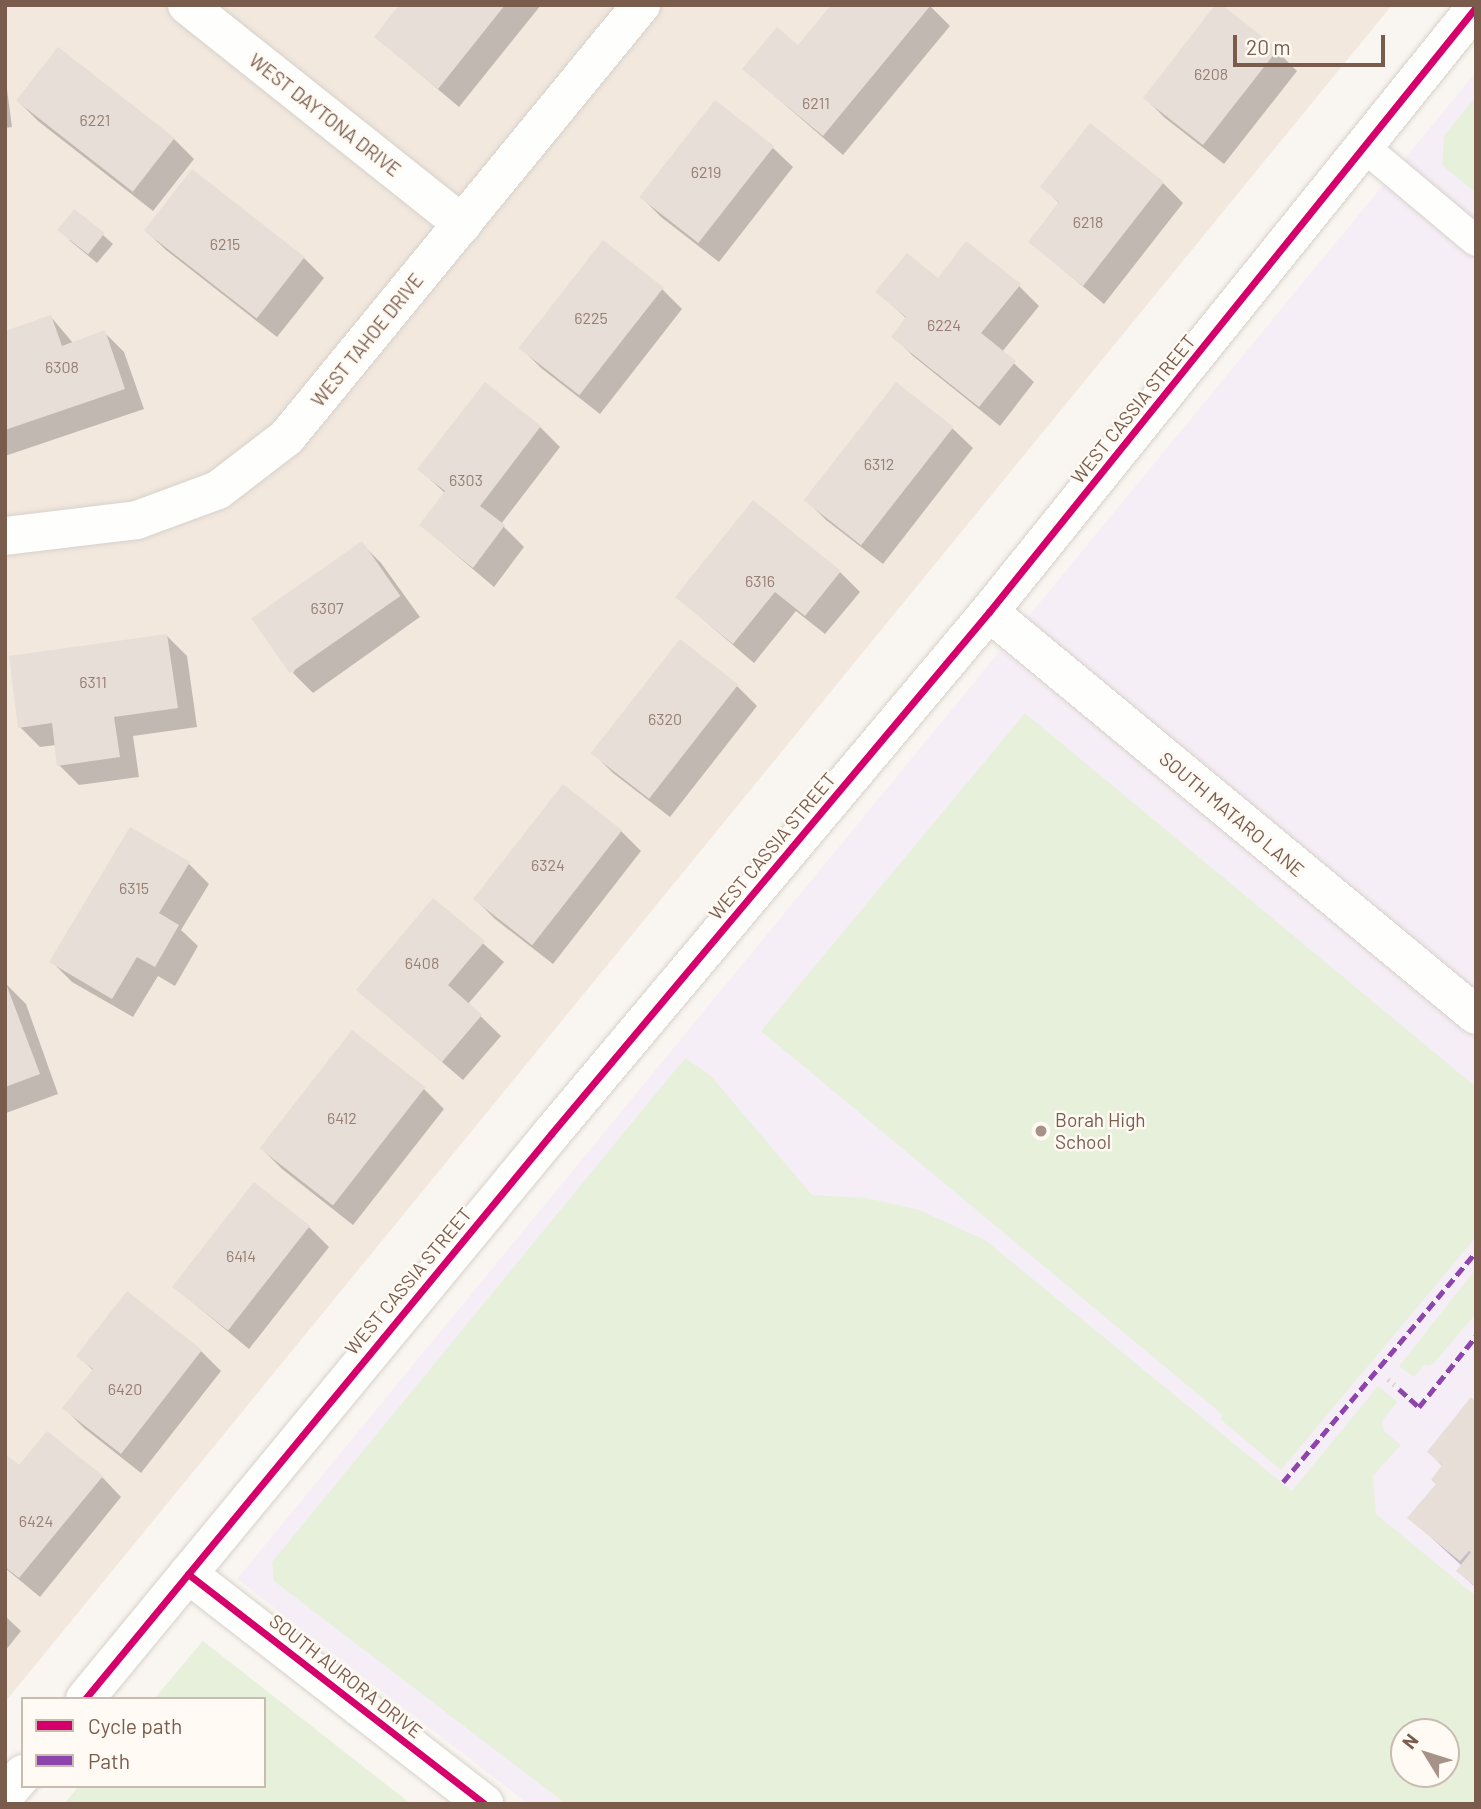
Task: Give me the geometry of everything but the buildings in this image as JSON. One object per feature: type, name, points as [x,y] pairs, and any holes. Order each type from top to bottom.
[{"type":"street","name":"WEST DAYTONA DRIVE","points":[[187,5],[462,224]]},
{"type":"street","name":"WEST TAHOE DRIVE","points":[[5,536],[137,520],[218,490],[287,437],[641,5]]},
{"type":"street","name":"WEST CASSIA STREET","points":[[87,1697],[542,1145],[989,612],[1476,7]]},
{"type":"street","name":"SOUTH MATARO LANE","points":[[989,612],[1476,1015]]},
{"type":"street","name":"SOUTH AURORA DRIVE","points":[[188,1574],[484,1804]]},
{"type":"street","points":[[5,1795],[21,1776]]},
{"type":"lane","points":[[1364,147],[1476,241]]},
{"type":"path","points":[[1388,1379],[1399,1389]]},
{"type":"shaded area","points":[[5,5],[1392,5],[5,1702]]},
{"type":"shaded area","name":"Borah High School","points":[[1476,72],[1476,1804],[528,1804],[237,1579]]},
{"type":"green space","points":[[1476,96],[1476,193],[1442,165],[1444,136]]},
{"type":"green space","points":[[1025,713],[1476,1087],[1476,1237],[1281,1470],[1220,1419],[1223,1415],[761,1031]]},
{"type":"green space","points":[[685,1058],[711,1076],[812,1195],[867,1198],[919,1210],[985,1240],[1292,1491],[1378,1386],[1397,1402],[1382,1421],[1384,1431],[1401,1445],[1373,1476],[1376,1514],[1472,1593],[1476,1593],[1476,1804],[566,1804],[274,1581],[272,1562]]},
{"type":"green space","points":[[1476,1269],[1474,1316],[1433,1364],[1425,1364],[1414,1377],[1399,1366]]},
{"type":"green space","points":[[203,1641],[411,1804],[64,1804],[77,1788],[266,1788],[266,1697],[156,1697]]},
{"type":"marked path","points":[[1283,1482],[1476,1252]]},
{"type":"marked path","points":[[1399,1389],[1419,1407],[1476,1336]]},
{"type":"cycle path","points":[[87,1697],[551,1134],[989,612],[1476,7]]},
{"type":"cycle path","points":[[188,1574],[484,1804]]},
{"type":"place","name":"Borah High School","points":[[1041,1131]]}]
